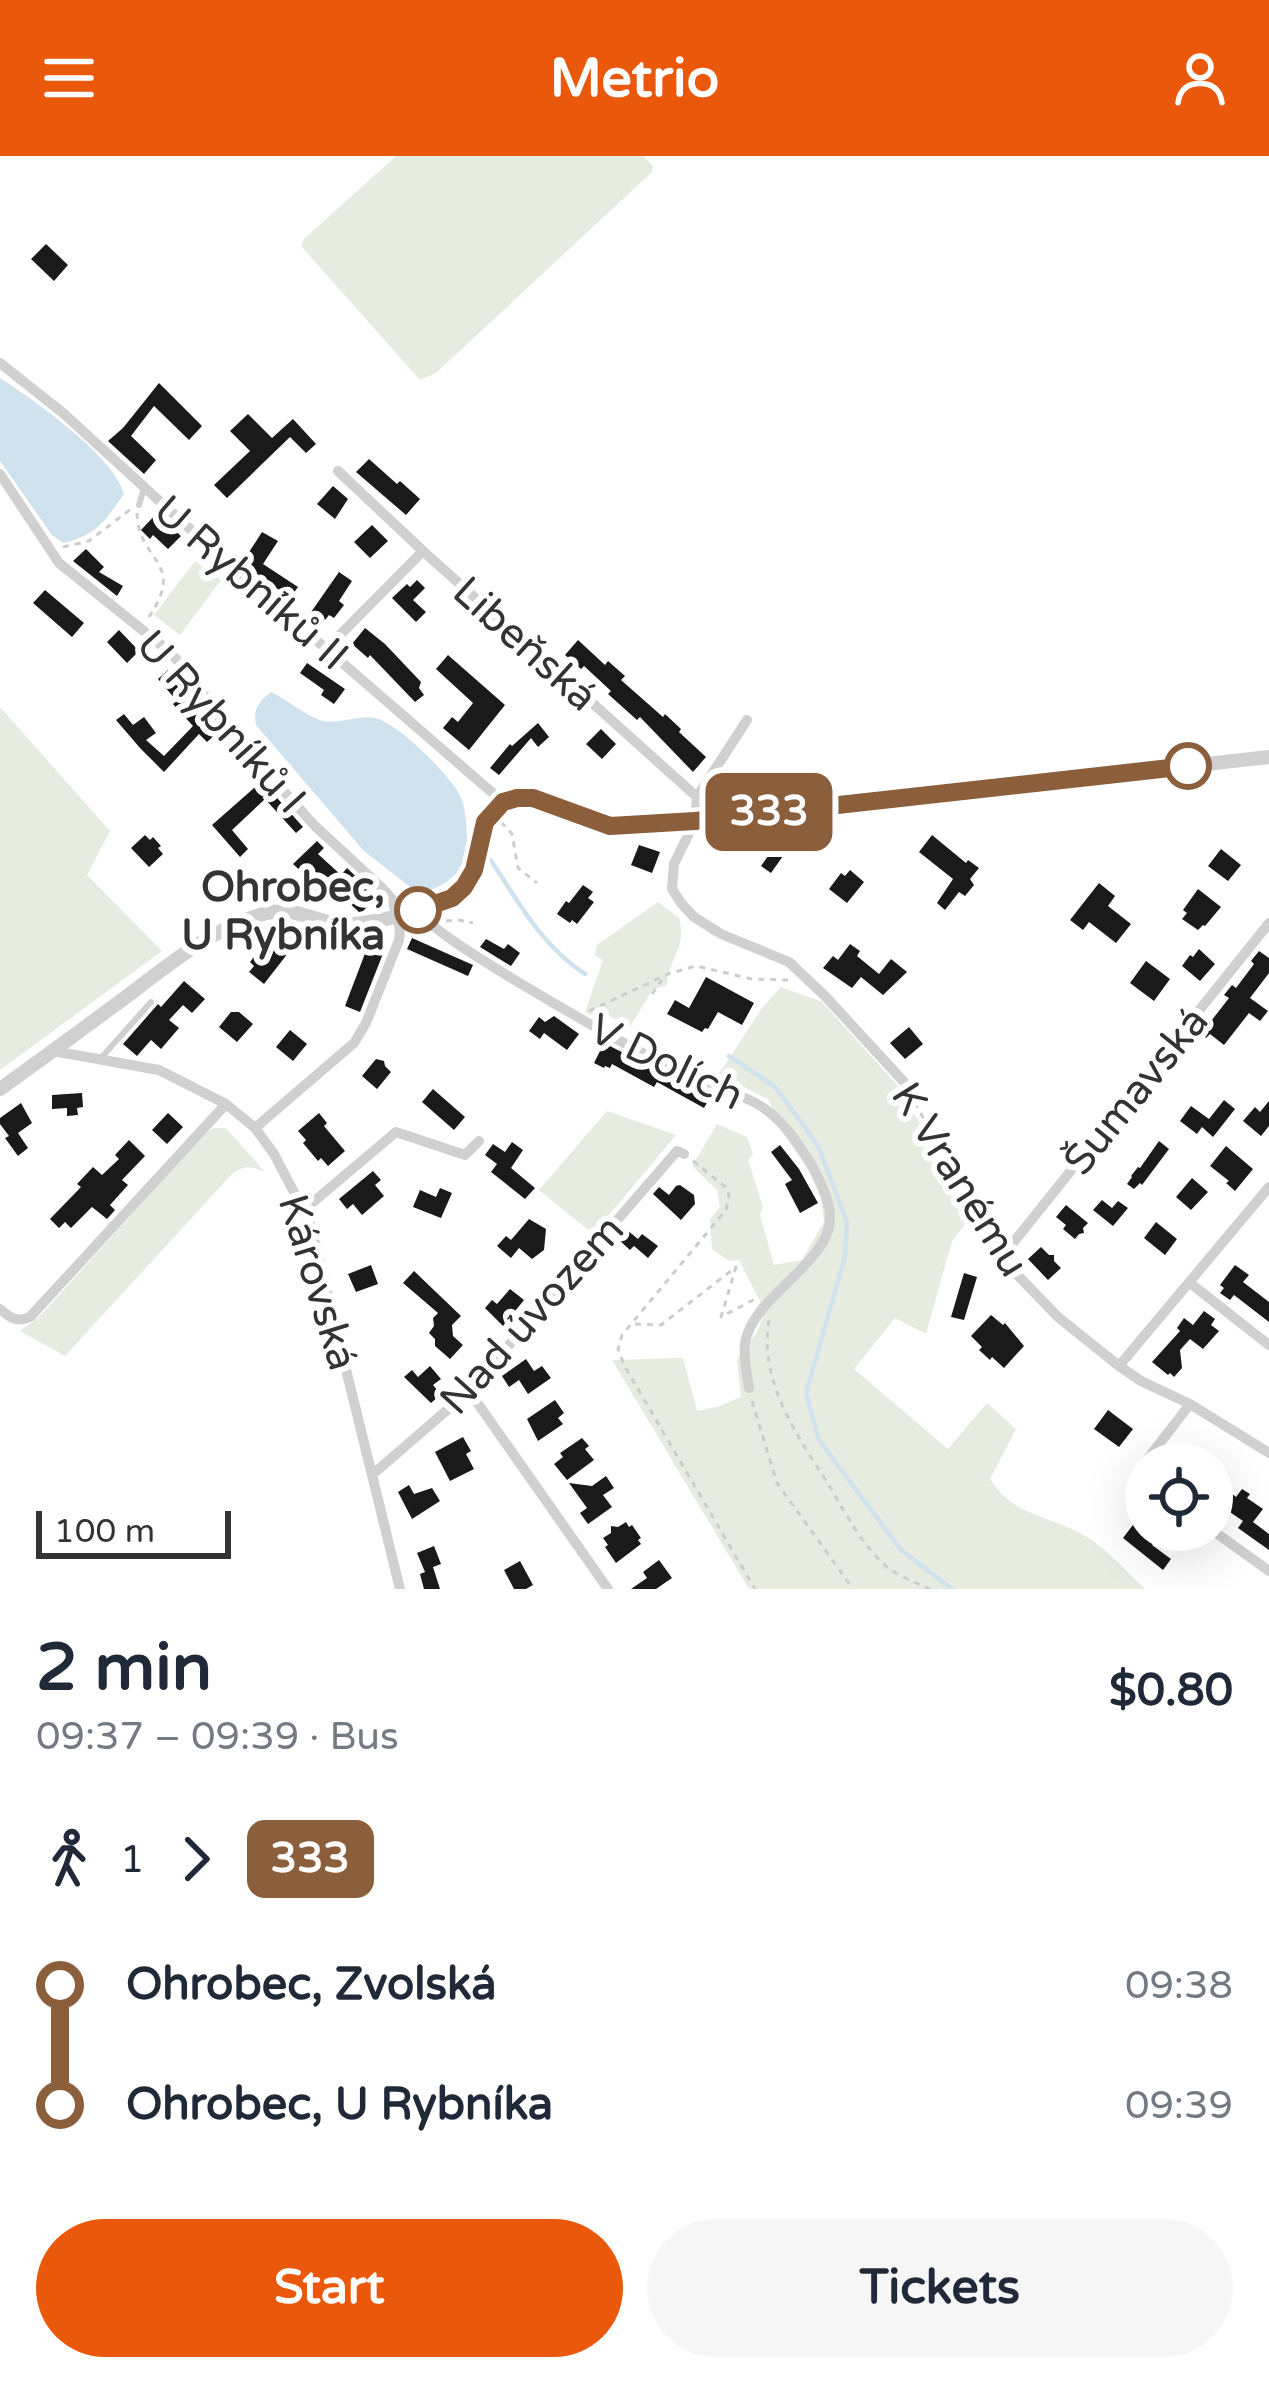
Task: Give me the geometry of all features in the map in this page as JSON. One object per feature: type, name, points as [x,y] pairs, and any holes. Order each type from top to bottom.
[{"type":"street","name":"U Rybníků II","points":[[0,363],[63,413],[503,802]]},
{"type":"street","name":"Libeňská","points":[[338,471],[697,797]]},
{"type":"street","name":"U Rybníků I","points":[[0,474],[59,563],[171,653],[223,723],[314,825],[392,899],[396,916]]},
{"type":"street","points":[[327,648],[423,551]]},
{"type":"street","points":[[695,821],[697,797],[747,720]]},
{"type":"street","points":[[0,1089],[167,966],[244,920],[272,911],[340,925],[396,916],[452,898],[474,870],[485,822],[503,802],[533,798],[610,826],[695,821],[1269,757]]},
{"type":"street","name":"K Vranému","points":[[695,821],[674,864],[672,889],[681,903],[721,934],[789,962],[904,1082]]},
{"type":"street","name":"V Dolích","points":[[416,911],[577,1017],[684,1075],[763,1107],[810,1163],[830,1211],[829,1225],[816,1252],[756,1317],[745,1345],[749,1388]]},
{"type":"street","points":[[254,1128],[354,1042],[400,940],[396,916]]},
{"type":"street","name":"Šumavská","points":[[1001,1258],[1269,923]]},
{"type":"street","name":"Károvská","points":[[53,1051],[159,1070],[226,1104],[274,1154],[310,1223],[400,1589]]},
{"type":"street","points":[[0,1309],[12,1319],[30,1317],[226,1104]]},
{"type":"street","points":[[302,1207],[396,1132],[465,1155],[479,1141]]},
{"type":"street","name":"Nad úvozem","points":[[372,1474],[469,1391],[677,1151],[684,1154]]},
{"type":"street","points":[[1119,1366],[1269,1187]]},
{"type":"street","name":"K Vranému","points":[[1001,1258],[1058,1317],[1119,1366],[1269,1453]]},
{"type":"street","points":[[1190,1283],[1269,1345]]},
{"type":"street","points":[[469,1391],[608,1589]]},
{"type":"street","points":[[1160,1443],[1190,1404]]},
{"type":"street","points":[[1233,1545],[1269,1571]]},
{"type":"lane","points":[[140,506],[144,488]]},
{"type":"lane","points":[[100,1060],[151,1002]]},
{"type":"path","points":[[49,548],[88,541],[124,512],[140,506]]},
{"type":"path","points":[[140,506],[136,517],[142,541],[163,569],[165,584],[142,627]]},
{"type":"path","points":[[490,815],[512,834],[518,868],[537,883]]},
{"type":"path","points":[[434,927],[459,920],[473,923]]},
{"type":"path","points":[[577,1017],[696,966],[752,979],[787,980]]},
{"type":"path","points":[[652,994],[662,978]]},
{"type":"path","name":"K Vranému","points":[[904,1082],[1001,1258]]},
{"type":"path","points":[[684,1154],[728,1189],[730,1199],[726,1210],[622,1335],[618,1349],[755,1589]]},
{"type":"path","points":[[631,1324],[661,1325],[736,1267],[721,1317],[755,1299]]},
{"type":"path","points":[[774,1295],[765,1340],[788,1422],[859,1537],[891,1571],[930,1589]]},
{"type":"path","points":[[749,1388],[777,1483],[853,1589]]},
{"type":"shaded area","points":[[396,156],[643,156],[653,166],[652,172],[436,373],[420,380],[301,246]]},
{"type":"shaded area","points":[[195,561],[221,580],[180,635],[154,615]]},
{"type":"shaded area","points":[[0,707],[110,831],[87,875],[162,951],[0,1070]]},
{"type":"shaded area","points":[[658,902],[679,918],[681,929],[667,985],[652,990],[630,1027],[600,1011],[585,1012],[603,960],[595,955],[597,945]]},
{"type":"shaded area","points":[[781,987],[822,1002],[900,1088],[971,1217],[952,1241],[926,1334],[895,1318],[854,1369],[948,1449],[987,1403],[1016,1429],[990,1479],[1000,1492],[1022,1509],[1087,1537],[1145,1589],[749,1589],[612,1360],[683,1358],[697,1411],[741,1397],[737,1360],[765,1311],[739,1260],[729,1261],[712,1249],[710,1219],[720,1207],[717,1190],[692,1166],[717,1124],[747,1137],[753,1154],[748,1160],[774,1265],[802,1260],[824,1222],[821,1199],[809,1171],[782,1132],[769,1100],[719,1074]]},
{"type":"shaded area","points":[[607,1111],[676,1135],[593,1234],[539,1190]]},
{"type":"shaded area","points":[[213,1128],[226,1128],[265,1172],[248,1167],[232,1174],[65,1356],[20,1331],[42,1314]]},
{"type":"water","points":[[0,378],[71,430],[117,479],[124,494],[84,536],[63,543],[52,535],[0,461]]},
{"type":"water","points":[[271,692],[320,720],[375,718],[424,753],[449,779],[463,804],[468,848],[455,874],[419,894],[364,851],[256,725],[258,706]]},
{"type":"building","points":[[46,244],[68,265],[54,281],[31,259]]},
{"type":"building","points":[[159,383],[202,426],[189,440],[154,406],[131,436],[156,460],[144,474],[108,441]]},
{"type":"building","points":[[248,414],[272,438],[293,419],[316,444],[306,453],[290,437],[227,498],[214,485],[250,451],[230,431]]},
{"type":"building","points":[[369,459],[420,499],[406,515],[356,472]]},
{"type":"building","points":[[333,486],[348,499],[335,519],[317,504]]},
{"type":"building","points":[[157,513],[181,536],[168,549],[141,530]]},
{"type":"building","points":[[372,525],[388,541],[370,558],[354,542]]},
{"type":"building","points":[[262,532],[278,541],[263,564],[298,587],[290,598],[242,563]]},
{"type":"building","points":[[86,549],[104,567],[99,572],[123,586],[117,596],[73,561]]},
{"type":"building","points":[[339,572],[352,581],[339,601],[344,605],[322,624],[309,615]]},
{"type":"building","points":[[417,580],[425,588],[413,600],[426,612],[416,622],[392,598]]},
{"type":"building","points":[[45,590],[84,623],[72,637],[33,603]]},
{"type":"building","points":[[365,628],[421,682],[424,695],[415,702],[370,655],[368,658],[352,644]]},
{"type":"building","points":[[119,630],[139,651],[127,663],[107,642]]},
{"type":"building","points":[[578,640],[625,676],[621,680],[663,717],[665,714],[706,757],[693,772],[640,717],[637,720],[584,666],[581,669],[565,655]]},
{"type":"building","points":[[448,655],[505,705],[469,750],[443,728],[452,717],[458,722],[473,703],[436,669]]},
{"type":"building","points":[[307,663],[345,689],[334,704],[321,695],[324,690],[300,673]]},
{"type":"building","points":[[168,670],[218,732],[207,742],[199,734],[164,772],[116,720],[124,714],[133,725],[144,717],[156,733],[146,740],[164,756],[193,726],[158,679]]},
{"type":"building","points":[[538,723],[549,737],[538,747],[531,738],[499,775],[490,768],[510,744]]},
{"type":"building","points":[[601,729],[616,744],[602,759],[586,744]]},
{"type":"building","points":[[262,781],[303,827],[296,833],[265,799],[232,830],[248,849],[240,857],[212,825]]},
{"type":"building","points":[[790,825],[800,832],[771,873],[761,866]]},
{"type":"building","points":[[145,835],[150,840],[153,837],[163,854],[149,867],[131,848]]},
{"type":"building","points":[[932,835],[979,868],[970,879],[974,885],[965,896],[959,892],[945,910],[937,903],[953,879],[919,852]]},
{"type":"building","points":[[317,841],[324,848],[318,854],[341,875],[347,868],[377,897],[363,911],[331,886],[323,905],[303,903],[292,893],[308,878],[293,864]]},
{"type":"building","points":[[639,845],[660,852],[652,873],[631,865]]},
{"type":"building","points":[[1221,849],[1241,865],[1228,881],[1208,866]]},
{"type":"building","points":[[850,870],[864,882],[847,903],[829,889],[841,873],[845,876]]},
{"type":"building","points":[[1099,883],[1115,896],[1108,906],[1131,924],[1116,943],[1089,922],[1083,930],[1070,920]]},
{"type":"building","points":[[583,885],[593,892],[588,898],[594,902],[577,924],[570,923],[557,914]]},
{"type":"building","points":[[1198,889],[1221,907],[1198,930],[1182,919]]},
{"type":"building","points":[[279,923],[302,935],[264,984],[249,972],[254,966],[250,962]]},
{"type":"building","points":[[372,935],[388,941],[360,1012],[345,1006]]},
{"type":"building","points":[[412,938],[473,965],[468,976],[407,949]]},
{"type":"building","points":[[486,939],[504,949],[508,944],[520,953],[511,966],[480,947]]},
{"type":"building","points":[[850,944],[879,974],[891,959],[907,972],[883,995],[861,977],[852,988],[823,968],[833,956],[838,960]]},
{"type":"building","points":[[1199,949],[1215,964],[1200,981],[1182,966]]},
{"type":"building","points":[[1259,951],[1269,958],[1269,973],[1250,998],[1268,1011],[1260,1021],[1249,1013],[1224,1045],[1210,1034],[1206,1038],[1196,1030],[1203,1021],[1208,1025],[1229,998],[1224,995],[1232,985],[1236,988]]},
{"type":"building","points":[[1146,961],[1170,979],[1154,1001],[1130,983]]},
{"type":"building","points":[[706,977],[754,1003],[742,1025],[718,1012],[702,1032],[667,1014],[675,1000],[689,1008]]},
{"type":"building","points":[[184,981],[205,999],[192,1013],[183,1005],[169,1020],[179,1028],[161,1049],[151,1040],[137,1056],[123,1044]]},
{"type":"building","points":[[231,1012],[239,1012],[253,1024],[237,1042],[219,1027]]},
{"type":"building","points":[[554,1016],[579,1034],[567,1050],[544,1033],[540,1039],[529,1031],[539,1017],[545,1022]]},
{"type":"building","points":[[909,1027],[923,1044],[905,1059],[890,1043]]},
{"type":"building","points":[[290,1030],[307,1044],[293,1061],[276,1047]]},
{"type":"building","points":[[604,1043],[710,1097],[704,1108],[657,1082],[654,1087],[612,1064],[604,1068],[594,1063]]},
{"type":"building","points":[[376,1059],[384,1061],[391,1072],[377,1089],[362,1076]]},
{"type":"building","points":[[433,1089],[465,1117],[454,1130],[422,1102]]},
{"type":"building","points":[[82,1093],[78,1115],[67,1116],[67,1108],[52,1109],[52,1095]]},
{"type":"building","points":[[1224,1100],[1235,1109],[1213,1137],[1202,1127],[1197,1134],[1180,1121],[1191,1106],[1209,1119]]},
{"type":"building","points":[[1269,1101],[1269,1126],[1261,1136],[1243,1121],[1255,1107],[1260,1112]]},
{"type":"building","points":[[21,1103],[32,1123],[18,1133],[28,1148],[18,1156],[5,1138],[9,1136],[0,1118]]},
{"type":"building","points":[[168,1113],[183,1127],[167,1144],[152,1130]]},
{"type":"building","points":[[319,1113],[345,1151],[328,1166],[321,1158],[318,1161],[298,1131]]},
{"type":"building","points":[[129,1140],[145,1156],[122,1180],[128,1185],[110,1205],[115,1210],[107,1219],[92,1207],[71,1228],[65,1222],[59,1228],[50,1219],[81,1187],[77,1184],[93,1167],[102,1175],[119,1159],[115,1155]]},
{"type":"building","points":[[1159,1141],[1169,1149],[1134,1189],[1127,1184],[1131,1176]]},
{"type":"building","points":[[512,1142],[523,1150],[511,1168],[535,1188],[525,1199],[491,1172],[497,1164],[485,1155],[493,1144],[505,1152]]},
{"type":"building","points":[[780,1145],[818,1203],[800,1213],[785,1184],[792,1180],[771,1152]]},
{"type":"building","points":[[1226,1146],[1253,1169],[1235,1191],[1210,1166]]},
{"type":"building","points":[[373,1171],[381,1180],[375,1185],[384,1196],[362,1215],[353,1204],[347,1209],[339,1199]]},
{"type":"building","points":[[1192,1178],[1208,1192],[1191,1210],[1176,1197]]},
{"type":"building","points":[[680,1185],[694,1195],[695,1204],[681,1220],[653,1194],[659,1187],[669,1195]]},
{"type":"building","points":[[440,1188],[452,1193],[441,1218],[413,1207],[420,1190],[436,1197]]},
{"type":"building","points":[[1102,1200],[1112,1208],[1118,1201],[1128,1208],[1113,1226],[1093,1210]]},
{"type":"building","points":[[1066,1205],[1088,1223],[1075,1239],[1056,1217]]},
{"type":"building","points":[[529,1219],[546,1229],[544,1250],[532,1259],[519,1248],[511,1258],[497,1246],[506,1236],[511,1240]]},
{"type":"building","points":[[1156,1222],[1177,1239],[1165,1255],[1144,1238]]},
{"type":"building","points":[[627,1230],[658,1246],[648,1258],[619,1240]]},
{"type":"building","points":[[1041,1247],[1054,1255],[1061,1268],[1048,1280],[1028,1259]]},
{"type":"building","points":[[371,1265],[378,1284],[356,1292],[348,1274]]},
{"type":"building","points":[[1235,1265],[1249,1275],[1243,1282],[1269,1302],[1269,1322],[1234,1295],[1230,1300],[1220,1293],[1224,1288],[1220,1285]]},
{"type":"building","points":[[414,1271],[461,1316],[452,1325],[453,1336],[463,1345],[450,1359],[429,1333],[438,1313],[403,1283]]},
{"type":"building","points":[[964,1273],[977,1277],[964,1320],[951,1317]]},
{"type":"building","points":[[510,1289],[524,1300],[503,1326],[485,1308],[492,1300],[497,1304]]},
{"type":"building","points":[[1204,1311],[1215,1319],[1211,1325],[1219,1331],[1203,1349],[1190,1339],[1180,1350],[1182,1368],[1174,1377],[1168,1375],[1152,1362],[1180,1331],[1177,1328],[1184,1318],[1193,1325]]},
{"type":"building","points":[[991,1315],[1005,1323],[1024,1346],[1004,1368],[979,1350],[982,1347],[971,1336]]},
{"type":"building","points":[[526,1359],[534,1371],[542,1366],[551,1378],[528,1394],[519,1380],[509,1387],[502,1376]]},
{"type":"building","points":[[430,1366],[441,1379],[433,1385],[441,1394],[431,1403],[404,1377],[412,1370],[418,1377]]},
{"type":"building","points":[[555,1400],[564,1413],[558,1418],[563,1424],[538,1441],[527,1419]]},
{"type":"building","points":[[1108,1410],[1133,1429],[1119,1447],[1094,1429]]},
{"type":"building","points":[[463,1437],[474,1469],[450,1481],[435,1452]]},
{"type":"building","points":[[582,1438],[594,1460],[567,1480],[554,1464],[563,1457],[560,1453]]},
{"type":"building","points":[[606,1476],[614,1488],[603,1495],[612,1507],[588,1524],[580,1513],[587,1508],[569,1483],[592,1486]]},
{"type":"building","points":[[409,1485],[414,1494],[432,1488],[440,1501],[412,1519],[398,1492]]},
{"type":"building","points":[[1242,1489],[1263,1509],[1253,1522],[1269,1534],[1269,1550],[1238,1528],[1243,1521],[1233,1514],[1233,1495],[1236,1497]]},
{"type":"building","points":[[626,1522],[641,1544],[616,1563],[603,1538],[611,1533],[611,1526]]},
{"type":"building","points":[[434,1546],[441,1564],[433,1567],[440,1589],[424,1589],[420,1574],[425,1572],[417,1553]]},
{"type":"building","points":[[1139,1551],[1160,1551],[1171,1559],[1163,1570]]},
{"type":"building","points":[[659,1560],[672,1578],[656,1589],[631,1589],[647,1578],[643,1572]]},
{"type":"building","points":[[520,1561],[533,1585],[514,1589],[504,1570]]},
{"type":"waterway","points":[[488,856],[543,936],[585,974]]},
{"type":"waterway","points":[[729,1056],[775,1087],[802,1123],[819,1148],[847,1222],[845,1257],[806,1393],[819,1440],[901,1550],[952,1589]]},
{"type":"bus line","name":"333","points":[[418,910],[452,898],[464,887],[474,870],[485,822],[503,802],[517,798],[533,798],[610,826],[695,821],[1188,766]]},
{"type":"place","name":"Ohrobec, U Rybníka","points":[[418,910]]}]
